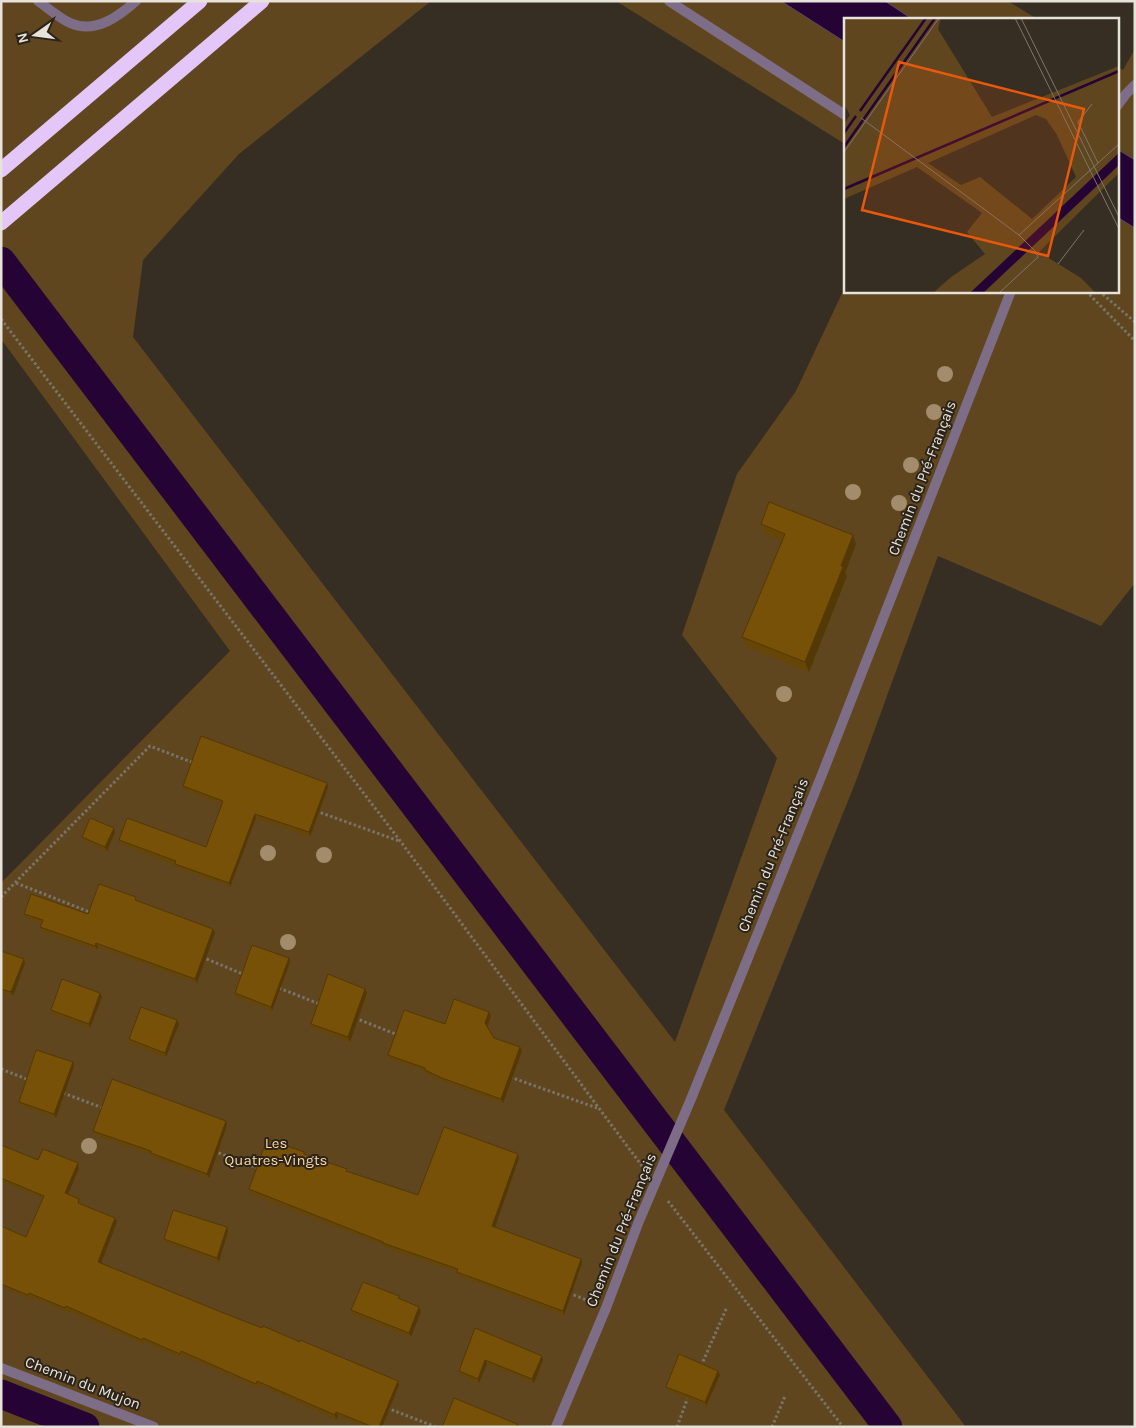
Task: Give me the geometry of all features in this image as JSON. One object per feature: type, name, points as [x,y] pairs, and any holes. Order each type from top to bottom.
[{"type":"highway","points":[[1,170],[200,1]]},
{"type":"highway","points":[[1,223],[262,1]]},
{"type":"street","points":[[38,1],[70,23],[82,26],[97,26],[108,22],[136,1]]},
{"type":"street","points":[[669,1],[844,114]]},
{"type":"street","points":[[1118,105],[1135,85]]},
{"type":"street","name":"Chemin du Pré-Français","points":[[556,1427],[606,1308],[638,1221],[692,1099],[1012,292]]},
{"type":"street","name":"Chemin du Mujon","points":[[1,1368],[154,1427]]},
{"type":"path","points":[[1087,292],[1135,341]]},
{"type":"path","points":[[1100,292],[1135,322]]},
{"type":"path","points":[[1,319],[401,842],[597,1108],[843,1427]]},
{"type":"path","points":[[1,897],[150,746],[196,764]]},
{"type":"path","points":[[313,809],[401,842]]},
{"type":"path","points":[[16,883],[97,916]]},
{"type":"path","points":[[197,956],[252,977]]},
{"type":"path","points":[[270,984],[324,1006]]},
{"type":"path","points":[[352,1017],[406,1038]]},
{"type":"path","points":[[1,1069],[38,1083]]},
{"type":"path","points":[[506,1076],[597,1108]]},
{"type":"path","points":[[56,1090],[111,1111]]},
{"type":"path","points":[[211,1149],[266,1171]]},
{"type":"path","points":[[560,1290],[606,1308]]},
{"type":"path","points":[[697,1375],[727,1307]]},
{"type":"path","points":[[677,1427],[690,1392]]},
{"type":"path","points":[[772,1427],[785,1396]]},
{"type":"path","points":[[382,1406],[436,1427]]},
{"type":"green space","name":"Les Quatres-Vingts","points":[[1,1],[431,1],[239,154],[143,260],[133,337],[675,1042],[777,758],[682,635],[737,474],[796,391],[844,289],[844,292],[1118,292],[1118,218],[1135,228],[1135,583],[1101,626],[938,556],[856,781],[724,1110],[966,1427],[1,1427],[1,883],[230,651],[1,339]]},
{"type":"green space","points":[[616,1],[781,1],[844,41],[844,143]]},
{"type":"green space","points":[[885,1],[1008,1],[1035,18],[910,18]]},
{"type":"green space","points":[[1135,49],[1135,160],[1118,150],[1118,68],[1123,70]]},
{"type":"shaded area","points":[[781,1],[885,1],[910,18],[844,18],[844,41]]},
{"type":"shaded area","points":[[1118,150],[1135,160],[1135,228],[1118,218]]},
{"type":"building","points":[[769,502],[853,535],[841,566],[843,567],[805,662],[742,637],[785,534],[761,524]]},
{"type":"building","points":[[201,736],[327,783],[309,832],[255,814],[229,883],[175,864],[176,861],[119,840],[127,818],[206,847],[223,801],[183,786]]},
{"type":"building","points":[[90,818],[114,828],[105,847],[82,837]]},
{"type":"building","points":[[99,884],[136,897],[135,900],[213,929],[195,979],[96,943],[95,946],[40,927],[43,920],[24,914],[31,894],[88,914]]},
{"type":"building","points":[[252,945],[289,958],[271,1007],[235,993]]},
{"type":"building","points":[[1,951],[24,959],[11,992],[1,989]]},
{"type":"building","points":[[328,974],[365,989],[348,1037],[311,1024]]},
{"type":"building","points":[[62,979],[100,993],[89,1024],[51,1010]]},
{"type":"building","points":[[454,999],[489,1012],[485,1023],[494,1038],[520,1047],[501,1099],[442,1078],[425,1070],[425,1068],[388,1055],[404,1010],[445,1024]]},
{"type":"building","points":[[141,1007],[177,1020],[165,1053],[129,1039]]},
{"type":"building","points":[[36,1050],[73,1062],[54,1114],[19,1102]]},
{"type":"building","points":[[112,1079],[226,1121],[207,1174],[151,1153],[151,1151],[93,1131]]},
{"type":"building","points":[[444,1127],[518,1154],[492,1226],[581,1259],[563,1311],[457,1272],[458,1269],[383,1243],[249,1189],[267,1139],[347,1169],[346,1171],[418,1195]]},
{"type":"building","points":[[1,1145],[38,1160],[43,1149],[78,1163],[65,1193],[79,1199],[78,1203],[115,1218],[98,1262],[262,1328],[263,1326],[300,1342],[300,1340],[398,1381],[379,1427],[373,1427],[336,1412],[335,1415],[257,1381],[256,1384],[181,1351],[180,1354],[143,1338],[142,1340],[66,1306],[65,1308],[1,1284],[1,1226],[26,1237],[44,1196],[1,1178]]},
{"type":"building","points":[[173,1210],[227,1227],[217,1258],[164,1239]]},
{"type":"building","points":[[363,1282],[399,1296],[398,1298],[419,1307],[409,1333],[351,1310]]},
{"type":"building","points":[[475,1328],[542,1356],[532,1379],[485,1360],[478,1379],[459,1371]]},
{"type":"building","points":[[679,1354],[718,1371],[705,1402],[666,1387]]},
{"type":"building","points":[[454,1398],[517,1424],[516,1427],[442,1427]]},
{"type":"waterway","points":[[1,261],[888,1427]]},
{"type":"waterway","points":[[1,1394],[85,1427]]}]
